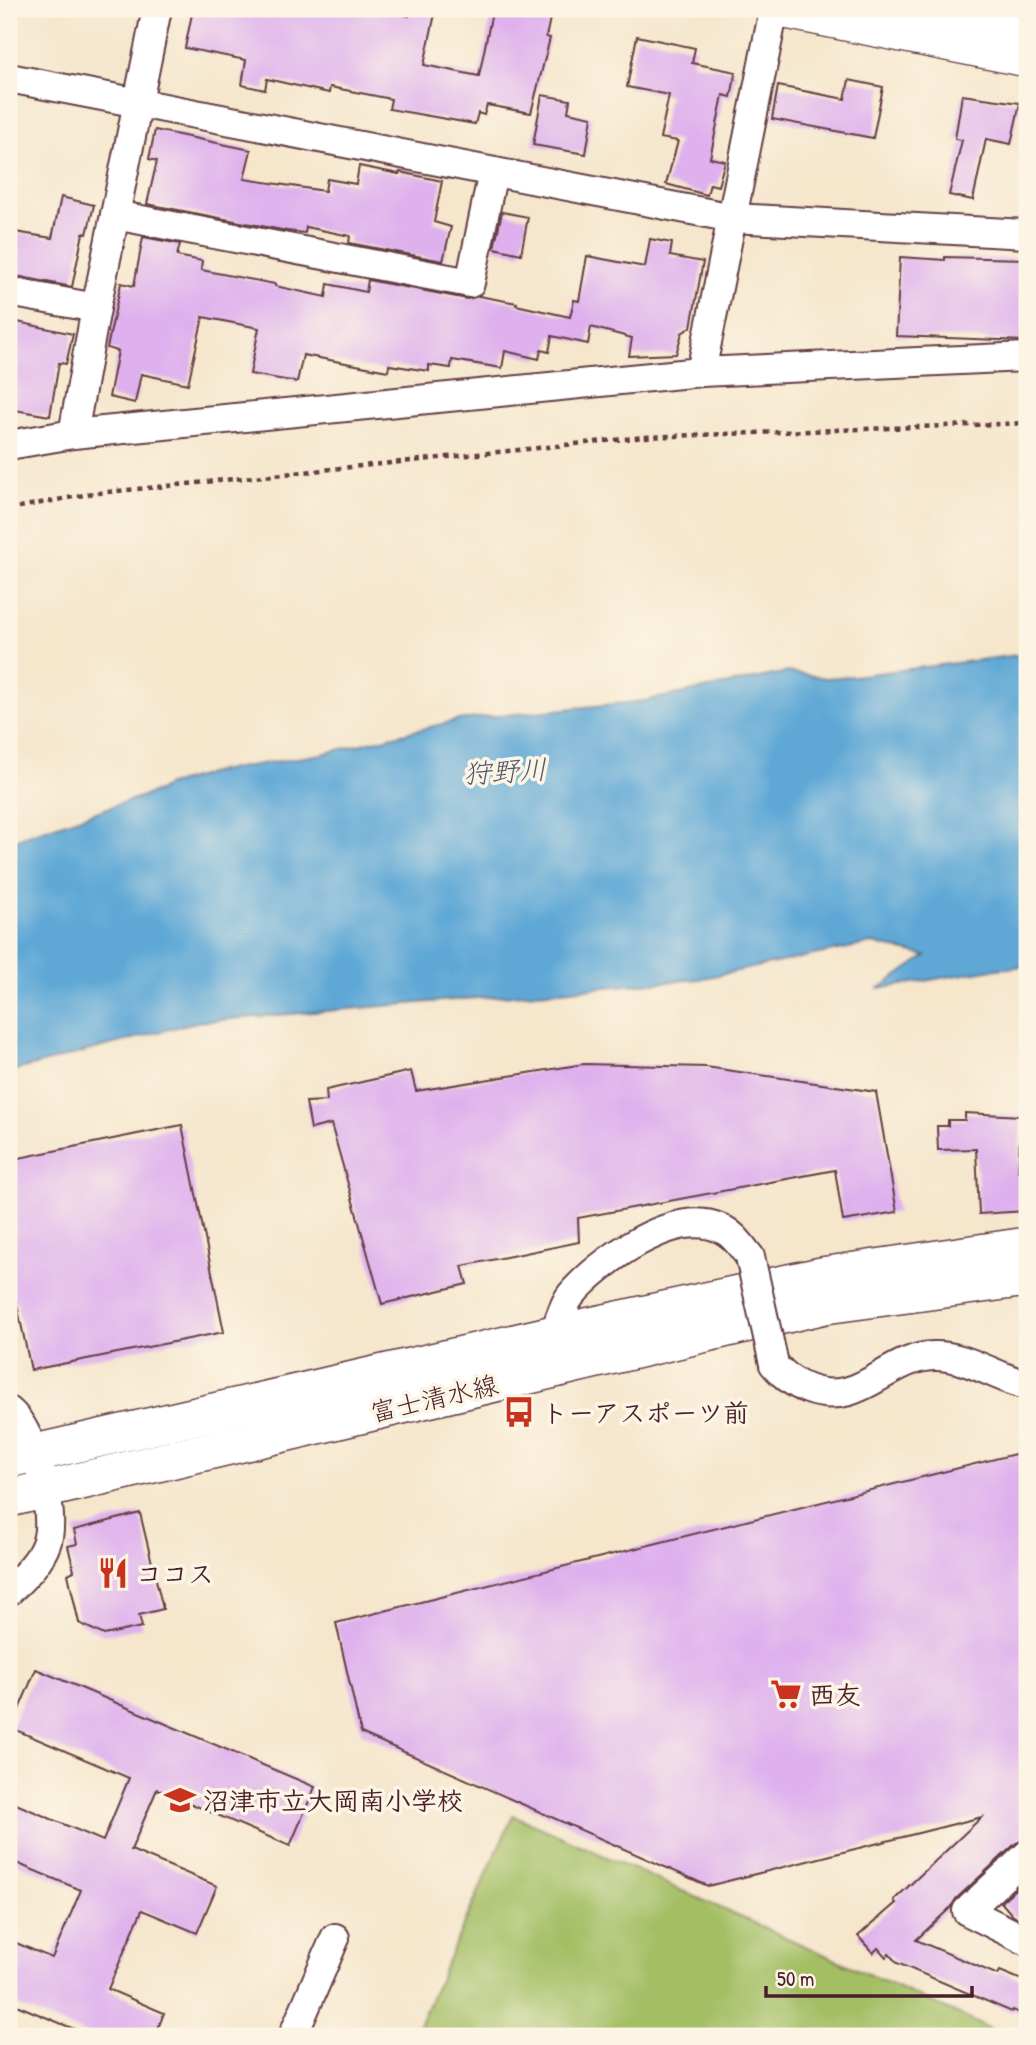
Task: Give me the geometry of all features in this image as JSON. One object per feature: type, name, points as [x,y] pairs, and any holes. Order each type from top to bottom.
[{"type":"main road","points":[[780,9],[1027,58]]},
{"type":"main road","points":[[926,9],[1027,30]]},
{"type":"main road","name":"富士清水線","points":[[22,1456],[821,1276],[1027,1246]]},
{"type":"main road","name":"富士清水線","points":[[9,1498],[825,1305],[1027,1278]]},
{"type":"street","points":[[73,434],[157,9]]},
{"type":"street","points":[[701,372],[774,9]]},
{"type":"street","points":[[9,78],[733,218],[1027,234]]},
{"type":"street","points":[[115,215],[470,283],[493,172]]},
{"type":"street","points":[[9,292],[96,308]]},
{"type":"street","points":[[9,445],[73,434],[701,372],[1027,357]]},
{"type":"street","points":[[554,1334],[570,1297],[629,1246],[671,1226],[703,1224],[717,1226],[731,1234],[750,1257],[774,1364],[783,1376],[800,1386],[823,1395],[838,1395],[859,1389],[909,1360],[936,1356],[979,1366],[1010,1381],[1027,1385]]},
{"type":"street","points":[[9,1411],[24,1430],[22,1456],[45,1490],[49,1524],[48,1541],[41,1556],[9,1591]]},
{"type":"street","points":[[1027,1855],[967,1911],[1027,1941]]},
{"type":"street","points":[[293,2036],[335,1938]]},
{"type":"path","points":[[9,509],[89,494],[644,438],[1027,423]]},
{"type":"green space","points":[[513,1815],[995,2031],[993,2036],[414,2036]]},
{"type":"water","name":"狩野川","points":[[1027,654],[1027,966],[987,970],[878,989],[926,956],[872,943],[699,979],[196,1022],[9,1072],[9,843],[25,836],[158,791],[165,786],[219,771],[322,754],[458,720],[644,701],[788,672],[826,678],[854,676]]},
{"type":"building","points":[[193,9],[376,9],[409,16],[410,9],[436,9],[424,65],[479,76],[492,12],[527,19],[529,9],[552,9],[546,37],[550,38],[531,113],[487,105],[484,115],[478,113],[475,124],[389,109],[391,99],[330,87],[329,93],[267,79],[265,90],[242,85],[246,60],[185,48]]},
{"type":"building","points":[[637,36],[695,48],[692,63],[736,72],[731,97],[723,95],[710,158],[725,161],[718,186],[710,184],[707,195],[666,184],[678,141],[660,138],[669,95],[627,87]]},
{"type":"building","points":[[849,80],[883,87],[873,138],[772,119],[778,86],[845,99]]},
{"type":"building","points":[[542,95],[570,100],[568,112],[592,117],[586,154],[533,145]]},
{"type":"building","points":[[962,95],[1020,103],[1011,144],[986,139],[973,200],[949,195],[962,140],[955,139]]},
{"type":"building","points":[[155,130],[251,150],[244,179],[325,191],[327,179],[356,184],[359,166],[442,181],[434,222],[451,227],[443,261],[349,243],[350,236],[306,227],[305,233],[287,231],[147,204],[157,161],[149,159]]},
{"type":"building","points":[[61,197],[94,205],[87,234],[83,233],[72,287],[9,273],[9,231],[52,238]]},
{"type":"building","points":[[502,212],[528,217],[521,254],[494,248]]},
{"type":"building","points":[[143,237],[180,244],[177,256],[202,261],[201,270],[326,297],[328,284],[366,292],[368,280],[467,299],[479,296],[570,317],[574,300],[579,301],[587,256],[645,267],[650,239],[672,243],[670,256],[703,262],[691,327],[682,333],[676,354],[629,356],[632,338],[591,327],[588,344],[552,336],[549,352],[541,350],[539,359],[505,351],[502,368],[452,360],[451,368],[429,365],[429,371],[389,365],[388,371],[303,355],[297,382],[250,374],[259,328],[203,317],[188,384],[141,374],[135,403],[109,397],[118,351],[107,348],[121,283],[134,286]]},
{"type":"building","points":[[900,257],[945,260],[945,257],[1027,259],[1027,341],[896,336]]},
{"type":"building","points":[[13,321],[73,334],[66,364],[59,363],[50,416],[9,409],[9,338]]},
{"type":"building","points":[[584,1064],[706,1067],[876,1092],[897,1212],[843,1221],[835,1170],[578,1218],[579,1242],[462,1266],[467,1284],[382,1304],[331,1124],[311,1129],[306,1102],[327,1101],[326,1090],[411,1071],[416,1091]]},
{"type":"building","points":[[965,1113],[1021,1116],[1018,1171],[1027,1170],[1027,1211],[979,1214],[976,1149],[938,1150],[937,1126],[948,1126],[948,1120],[965,1120]]},
{"type":"building","points":[[182,1125],[224,1332],[31,1370],[16,1300],[9,1301],[9,1160]]},
{"type":"building","points":[[1027,1451],[1027,1839],[1016,1843],[916,1940],[998,1975],[1000,1971],[1027,1982],[1027,2016],[897,1963],[889,1954],[886,1957],[878,1948],[873,1953],[858,1936],[896,1903],[894,1900],[982,1817],[708,1886],[361,1733],[336,1623]]},
{"type":"building","name":"ココス","points":[[140,1513],[163,1609],[139,1615],[142,1627],[104,1635],[79,1623],[68,1574],[74,1571],[68,1546],[77,1544],[74,1530]]},
{"type":"building","points":[[36,1669],[315,1787],[290,1846],[157,1789],[131,1850],[217,1886],[197,1933],[142,1910],[108,1989],[164,2013],[155,2036],[91,2036],[9,2002],[9,1940],[52,1958],[81,1890],[9,1860],[9,1801],[103,1841],[129,1778],[11,1728]]},
{"type":"building","points":[[1027,1878],[1027,1923],[1013,1916],[1001,1902]]},
{"type":"place","name":"トーアスポーツ前","points":[[519,1412]]},
{"type":"place","name":"ココス","points":[[113,1573]]},
{"type":"place","name":"西友","points":[[786,1694]]},
{"type":"place","name":"沼津市立大岡南小学校","points":[[180,1800]]}]
